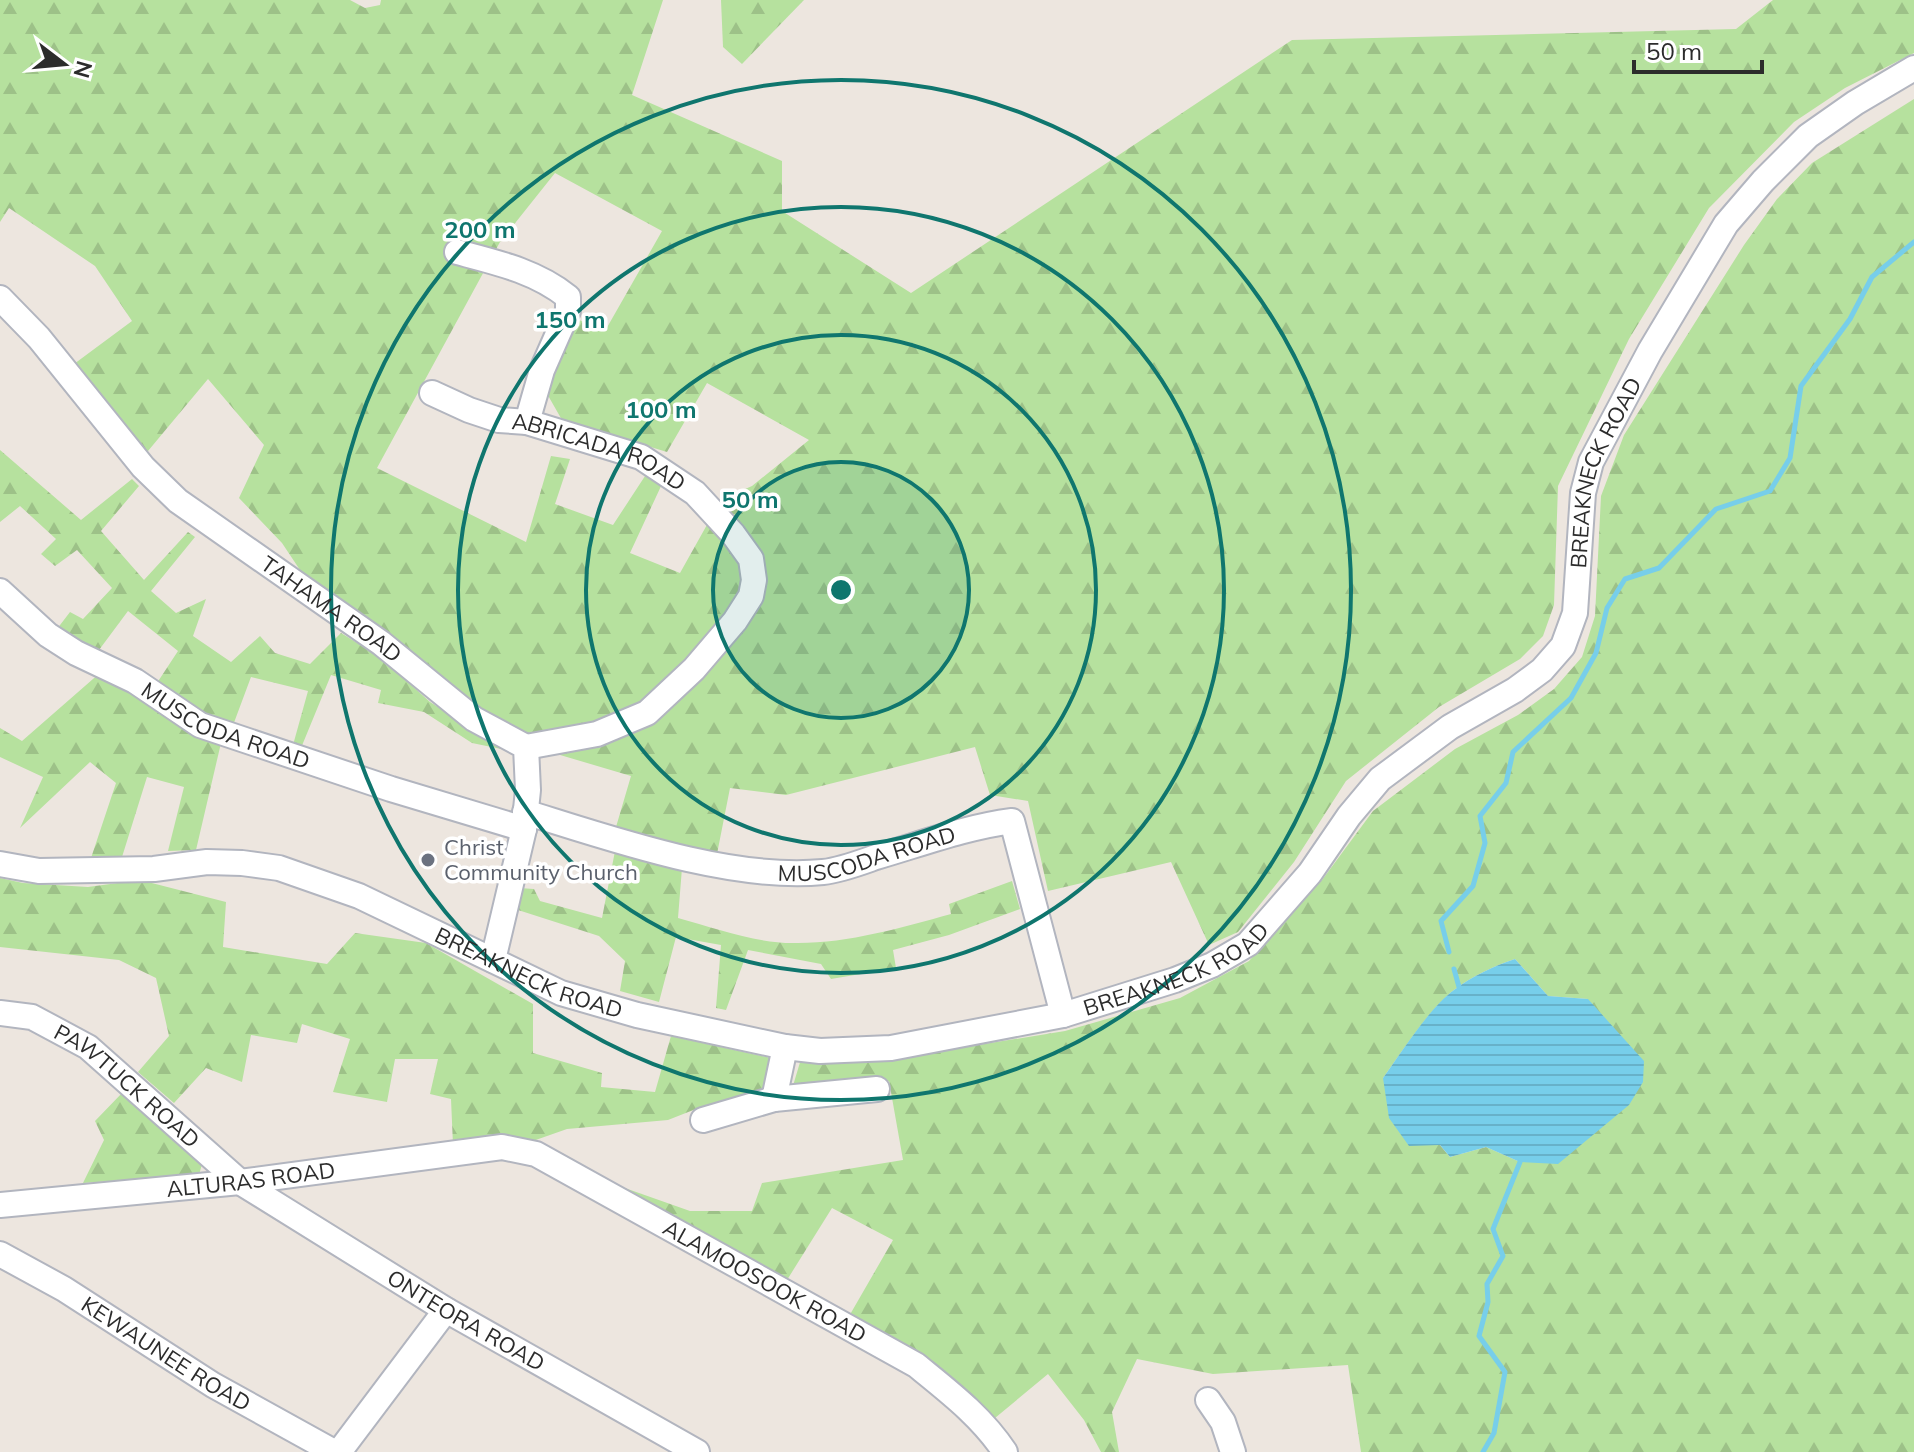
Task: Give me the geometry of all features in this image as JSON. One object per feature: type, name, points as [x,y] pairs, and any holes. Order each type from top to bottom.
[{"type":"street","name":"BREAKNECK ROAD","points":[[0,864],[39,871],[154,869],[207,862],[279,868],[359,896],[561,993],[637,1015],[785,1047],[851,1051],[891,1048],[1063,1015],[1175,980],[1212,965],[1248,944],[1310,873],[1349,816],[1380,779],[1450,727],[1515,690],[1542,670],[1563,646],[1575,613],[1583,493],[1591,462],[1650,351],[1726,224],[1808,136],[1914,68]]},
{"type":"street","points":[[457,252],[515,268],[568,297],[568,311],[542,370],[527,422]]},
{"type":"street","name":"TAHAMA ROAD","points":[[0,298],[39,338],[143,467],[178,501],[381,643],[474,719],[526,747]]},
{"type":"street","name":"ABRICADA ROAD","points":[[432,393],[499,420],[527,422],[641,457],[695,493],[733,534],[751,559],[754,580],[751,596],[735,621],[694,669],[647,713],[597,734],[526,747]]},
{"type":"street","name":"MUSCODA ROAD","points":[[0,591],[48,635],[76,653],[135,681],[200,725],[391,789],[706,862],[764,872],[824,872],[983,825],[1012,821],[1063,1015]]},
{"type":"street","points":[[493,960],[524,820],[528,790],[526,747]]},
{"type":"street","name":"PAWTUCK ROAD","points":[[0,1013],[32,1017],[88,1047],[240,1182]]},
{"type":"street","points":[[774,1099],[785,1047]]},
{"type":"street","points":[[703,1120],[774,1099],[877,1089]]},
{"type":"street","name":"ALTURAS ROAD","points":[[0,1205],[240,1182],[502,1147]]},
{"type":"street","name":"ALAMOOSOOK ROAD","points":[[502,1147],[536,1154],[916,1365],[965,1404],[991,1431],[1005,1452]]},
{"type":"street","name":"ONTEORA ROAD","points":[[240,1182],[446,1310],[697,1452]]},
{"type":"street","name":"KEWAUNEE ROAD","points":[[0,1254],[64,1289],[213,1385],[336,1452]]},
{"type":"street","points":[[336,1452],[446,1310]]},
{"type":"street","points":[[1208,1400],[1223,1422],[1233,1452]]},
{"type":"green space","points":[[0,0],[350,0],[365,8],[380,5],[381,0],[663,0],[632,95],[782,161],[782,211],[911,293],[1292,40],[1736,29],[1773,0],[1914,0],[1914,53],[1845,88],[1794,122],[1709,208],[1629,339],[1558,486],[1554,605],[1543,636],[1520,659],[1439,707],[1346,781],[1294,862],[1238,932],[1209,945],[1171,862],[1048,891],[1028,801],[990,795],[975,747],[786,795],[730,788],[717,854],[616,827],[631,776],[550,752],[599,745],[655,720],[736,637],[760,600],[763,581],[759,556],[722,511],[718,501],[752,486],[809,440],[707,383],[667,452],[562,420],[546,392],[562,348],[577,319],[605,331],[662,231],[555,173],[500,242],[377,468],[526,542],[551,456],[570,459],[555,504],[613,525],[647,473],[662,484],[630,553],[680,573],[708,523],[739,559],[743,577],[740,597],[721,627],[645,706],[599,724],[523,735],[478,710],[386,635],[304,576],[282,543],[239,498],[264,445],[208,379],[143,457],[74,364],[132,321],[95,266],[9,208],[0,222]]},
{"type":"green space","points":[[721,0],[804,0],[742,64],[723,47]]},
{"type":"green space","points":[[1914,99],[1914,1452],[1361,1452],[1348,1365],[1213,1374],[1137,1359],[1112,1412],[1119,1452],[1101,1452],[1084,1420],[1048,1374],[995,1418],[973,1398],[848,1318],[893,1240],[832,1208],[787,1280],[605,1181],[690,1211],[752,1211],[762,1183],[903,1160],[889,1081],[792,1089],[801,1059],[892,1059],[1065,1031],[1180,998],[1249,961],[1322,880],[1373,811],[1455,749],[1518,715],[1554,689],[1582,657],[1595,616],[1601,496],[1624,435],[1744,245],[1777,199],[1812,163]],"holes":[[[1515,959],[1548,996],[1588,999],[1520,1162],[1486,1147],[1450,1157],[1383,1078],[1435,1008],[1454,990],[1483,972]]]},
{"type":"green space","points":[[0,450],[81,520],[132,479],[139,486],[101,531],[144,580],[188,532],[195,537],[151,591],[176,613],[206,599],[193,636],[231,662],[260,636],[275,653],[310,664],[341,633],[380,657],[430,702],[506,750],[472,743],[424,712],[378,703],[381,690],[331,675],[301,748],[293,745],[308,691],[251,677],[232,728],[204,718],[155,686],[178,651],[128,611],[99,650],[57,629],[70,612],[83,619],[112,588],[77,550],[55,566],[41,554],[56,539],[20,506],[0,522]]},
{"type":"green space","points":[[101,672],[221,743],[196,850],[168,851],[184,787],[147,777],[122,857],[91,858],[116,783],[90,762],[20,828],[43,777],[0,757],[0,728],[22,741]]},
{"type":"green space","points":[[615,851],[682,868],[678,918],[764,940],[813,943],[893,930],[951,914],[949,904],[1012,881],[1020,909],[949,935],[893,950],[896,968],[831,979],[821,964],[748,950],[726,1010],[716,1008],[721,945],[676,937],[659,1002],[620,991],[625,961],[599,936],[518,910],[519,888],[534,889],[540,901],[602,918]]},
{"type":"green space","points":[[0,878],[23,883],[88,887],[140,880],[226,902],[223,947],[327,964],[355,933],[426,943],[533,1004],[533,1053],[602,1073],[601,1087],[655,1092],[671,1036],[771,1058],[765,1094],[701,1107],[668,1120],[567,1129],[530,1142],[453,1145],[451,1099],[430,1094],[438,1059],[395,1059],[387,1102],[333,1092],[350,1039],[302,1024],[297,1043],[251,1035],[242,1082],[206,1068],[174,1103],[138,1072],[169,1036],[156,978],[119,960],[0,947]]},
{"type":"green space","points":[[123,1092],[202,1164],[199,1175],[83,1183],[104,1140],[95,1121]]},
{"type":"water","points":[[1515,959],[1548,996],[1588,999],[1644,1061],[1643,1082],[1629,1105],[1558,1164],[1520,1162],[1486,1147],[1450,1157],[1440,1145],[1409,1146],[1389,1118],[1383,1078],[1435,1007],[1476,976]]},
{"type":"waterway","points":[[1449,952],[1441,921],[1473,886],[1485,843],[1480,816],[1506,783],[1513,752],[1571,698],[1596,653],[1607,608],[1625,579],[1659,568],[1716,509],[1770,491],[1790,458],[1801,386],[1850,319],[1872,277],[1914,242]]},
{"type":"waterway","points":[[1454,969],[1459,987]]},
{"type":"waterway","points":[[1483,1452],[1494,1433],[1505,1372],[1479,1336],[1488,1302],[1487,1284],[1503,1256],[1493,1229],[1520,1162]]},
{"type":"place","name":"Christ Community Church","points":[[428,860]]}]
